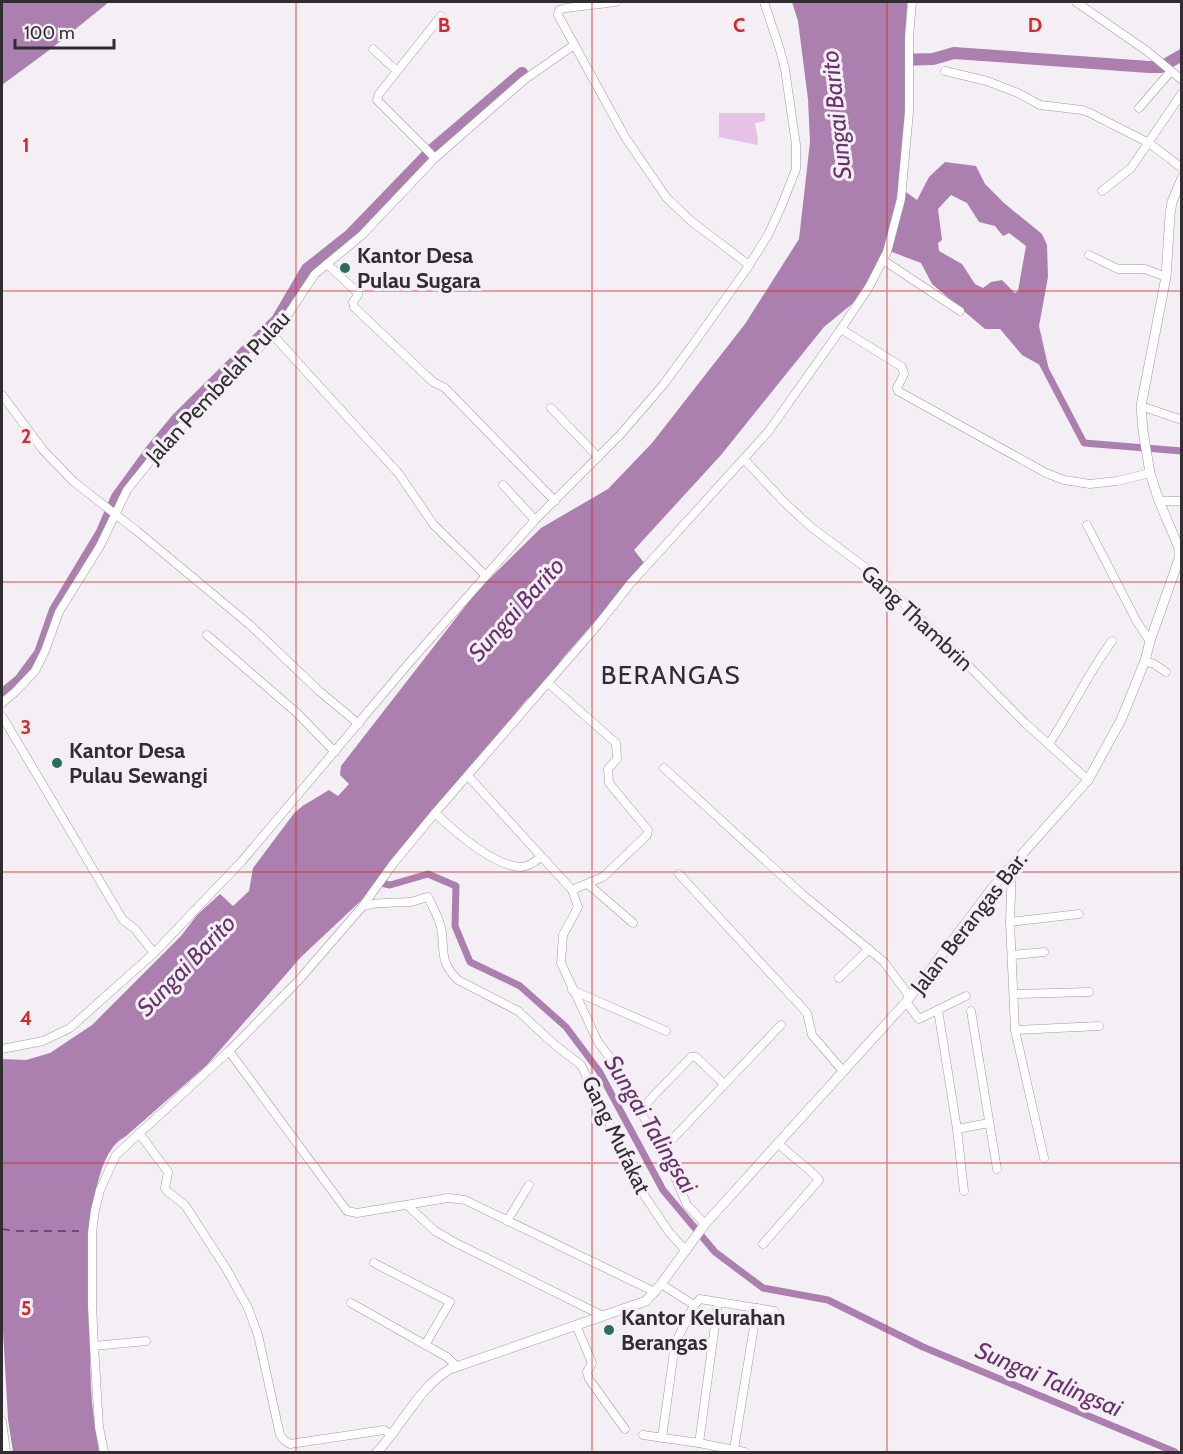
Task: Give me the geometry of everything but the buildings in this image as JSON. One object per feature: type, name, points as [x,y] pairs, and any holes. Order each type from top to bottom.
[{"type":"main road","name":"Jalan Berangas Bar.","points":[[377,1452],[434,1382],[445,1372],[456,1366],[646,1301],[662,1284],[704,1227],[908,999],[1012,865],[1088,780],[1121,720],[1145,661],[1179,559],[1179,548],[1158,501],[1150,471],[1141,406],[1166,277],[1172,202],[1182,178]]},
{"type":"street","points":[[616,2],[559,10],[558,15],[625,137],[666,197],[749,266]]},
{"type":"street","points":[[2,1049],[43,1041],[70,1029],[154,953],[242,861],[535,520],[598,457],[663,385],[749,266],[782,207],[796,169],[797,156],[783,59],[764,2]]},
{"type":"street","points":[[104,1452],[99,1427],[93,1346],[92,1264],[95,1210],[108,1170],[116,1155],[229,1051],[298,981],[364,905],[391,867],[435,813],[630,584],[768,432],[841,329],[869,287],[885,256],[901,199],[909,112],[909,37],[912,2]]},
{"type":"street","points":[[1076,2],[1147,51],[1182,80]]},
{"type":"street","points":[[431,154],[377,100],[379,94],[441,16]]},
{"type":"street","name":"Jalan Pembelah Pulau","points":[[2,703],[35,671],[59,612],[100,546],[111,510],[168,439],[244,366],[289,313],[309,281],[362,234],[431,154],[524,80],[573,45]]},
{"type":"street","points":[[373,49],[397,71]]},
{"type":"street","points":[[1139,108],[1168,68]]},
{"type":"street","points":[[945,71],[987,81],[1018,93],[1040,105],[1082,110],[1149,143],[1182,168]]},
{"type":"street","points":[[1101,191],[1131,168],[1182,93]]},
{"type":"street","points":[[1089,255],[1118,269],[1144,270],[1166,277]]},
{"type":"street","points":[[885,256],[960,311]]},
{"type":"street","points":[[327,264],[358,293],[352,304],[354,307],[433,382],[445,388],[555,501]]},
{"type":"street","points":[[841,329],[902,367],[904,374],[897,388],[898,391],[1046,473],[1065,480],[1090,484],[1117,481],[1150,471]]},
{"type":"street","points":[[272,334],[399,474],[433,524],[486,576]]},
{"type":"street","points":[[2,395],[43,450],[74,482],[250,626],[319,691],[359,724]]},
{"type":"street","points":[[1141,406],[1179,419]]},
{"type":"street","points":[[551,408],[598,457]]},
{"type":"street","name":"Gang Thambrin","points":[[744,459],[797,514],[866,568],[1088,780]]},
{"type":"street","points":[[502,485],[535,520]]},
{"type":"street","points":[[1158,501],[1182,501]]},
{"type":"street","points":[[1087,525],[1137,622],[1150,641]]},
{"type":"street","points":[[207,635],[297,713],[335,752]]},
{"type":"street","points":[[1048,744],[1066,718],[1099,658],[1112,641]]},
{"type":"street","points":[[1145,661],[1166,672]]},
{"type":"street","points":[[548,683],[616,742],[617,759],[608,769],[609,783],[648,830],[647,835],[603,877],[572,890]]},
{"type":"street","points":[[2,716],[123,921],[135,929],[154,953]]},
{"type":"street","points":[[664,768],[802,894],[884,963],[919,1019],[966,996]]},
{"type":"street","points":[[468,776],[572,890],[578,907],[562,934],[561,963],[598,1042],[619,1070],[683,1198],[704,1227]]},
{"type":"street","points":[[435,813],[476,847],[506,863],[525,867],[541,857]]},
{"type":"street","points":[[1012,865],[1010,922],[1015,1030],[1044,1158]]},
{"type":"street","points":[[679,874],[805,1010],[812,1035],[843,1071]]},
{"type":"street","points":[[588,884],[633,923]]},
{"type":"street","name":"Gang Mufakat","points":[[364,905],[411,902],[428,897],[442,931],[443,960],[451,973],[458,980],[518,1011],[581,1065],[644,1195],[669,1232],[688,1248]]},
{"type":"street","points":[[1010,922],[1079,914]]},
{"type":"street","points":[[839,978],[869,949]]},
{"type":"street","points":[[1012,956],[1044,952]]},
{"type":"street","points":[[572,990],[666,1031]]},
{"type":"street","points":[[1014,994],[1089,992]]},
{"type":"street","points":[[938,1010],[957,1129],[964,1191]]},
{"type":"street","points":[[971,1011],[997,1169]]},
{"type":"street","points":[[661,1151],[781,1025]]},
{"type":"street","points":[[1015,1030],[1099,1026]]},
{"type":"street","points":[[229,1051],[344,1209],[350,1213],[457,1197],[481,1206],[507,1221],[655,1292]]},
{"type":"street","points":[[640,1110],[691,1057],[696,1057],[724,1084]]},
{"type":"street","points":[[957,1129],[989,1123]]},
{"type":"street","points":[[139,1133],[168,1172],[165,1188],[185,1205],[227,1270],[248,1308],[258,1335],[276,1422],[284,1440],[290,1444],[384,1430],[391,1434]]},
{"type":"street","points":[[763,1244],[819,1180],[778,1143]]},
{"type":"street","points":[[507,1221],[529,1185]]},
{"type":"street","points":[[408,1205],[435,1231],[456,1243],[603,1316]]},
{"type":"street","points":[[374,1263],[450,1302],[425,1345]]},
{"type":"street","points":[[662,1284],[694,1305]]},
{"type":"street","points":[[662,1437],[675,1344],[694,1305],[700,1299],[774,1311]]},
{"type":"street","points":[[351,1303],[447,1358],[456,1366]]},
{"type":"street","points":[[699,1443],[718,1303]]},
{"type":"street","points":[[734,1449],[757,1308]]},
{"type":"street","points":[[576,1325],[592,1363],[587,1372],[589,1379],[625,1429]]},
{"type":"street","points":[[93,1346],[146,1341]]},
{"type":"street","points":[[2,1421],[6,1452]]},
{"type":"street","points":[[643,1435],[745,1452]]},
{"type":"shaded area","points":[[719,113],[765,113],[765,121],[755,123],[757,145],[719,137]]},
{"type":"water","points":[[2,2],[109,2],[2,85]]},
{"type":"water","name":"Sungai Barito","points":[[792,2],[907,2],[904,154],[899,187],[917,200],[929,177],[945,162],[976,166],[985,184],[1042,234],[1047,245],[1048,277],[1039,326],[1049,370],[1022,355],[1000,329],[985,329],[932,284],[921,263],[885,251],[858,299],[824,327],[721,455],[634,550],[645,564],[562,659],[539,691],[527,699],[366,896],[301,957],[207,1065],[112,1149],[102,1168],[96,1193],[90,1249],[91,1389],[99,1452],[13,1452],[8,1419],[2,1313],[2,1059],[26,1060],[50,1053],[92,1025],[220,894],[233,906],[249,891],[253,868],[295,812],[329,790],[338,796],[349,784],[340,775],[341,766],[477,591],[541,528],[608,489],[652,443],[745,324],[799,239],[810,142],[808,99],[798,21]],"holes":[[[951,195],[967,203],[979,222],[995,226],[1003,236],[1009,233],[1026,246],[1018,291],[1015,293],[1002,280],[991,282],[983,288],[975,284],[962,264],[939,251],[938,243],[942,240],[938,209]]]},
{"type":"waterway","points":[[896,60],[933,59],[954,53],[1161,67],[1182,55]]},
{"type":"waterway","points":[[2,695],[20,680],[40,653],[55,610],[102,532],[117,497],[177,419],[277,320],[307,269],[350,235],[434,148],[522,73]]},
{"type":"waterway","points":[[1040,359],[1084,443],[1182,451]]},
{"type":"waterway","name":"Sungai Talingsai","points":[[377,882],[390,885],[428,874],[456,886],[455,926],[470,962],[520,986],[566,1027],[599,1071],[663,1190],[715,1252],[763,1288],[828,1300],[923,1347],[1175,1452]]},
{"type":"ferry route","points":[[2,1229],[79,1231]]},
{"type":"place","name":"Kantor Desa Pulau Sugara","points":[[345,268]]},
{"type":"place","name":"Kantor Desa Pulau Sewangi","points":[[57,763]]},
{"type":"place","name":"Kantor Kelurahan Berangas","points":[[609,1330]]},
{"type":"district","name":"BERANGAS","points":[[671,675]]}]
